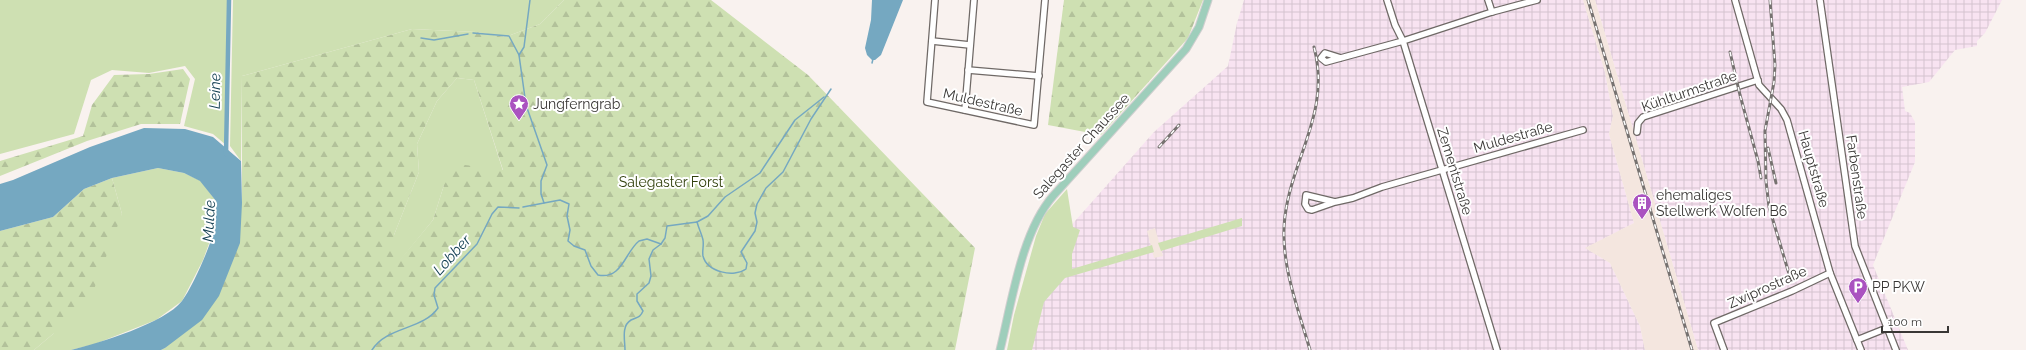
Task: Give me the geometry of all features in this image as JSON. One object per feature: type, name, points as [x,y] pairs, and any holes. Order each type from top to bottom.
[{"type":"main road","name":"Salegaster Chaussee","points":[[1000,350],[1024,252],[1033,227],[1046,204],[1190,43],[1199,27],[1208,0]]},
{"type":"street","points":[[935,0],[932,42],[970,45]]},
{"type":"street","points":[[966,110],[974,0]]},
{"type":"street","points":[[968,70],[1038,76],[1045,0]]},
{"type":"street","name":"Zementstraße","points":[[1387,0],[1395,25],[1403,41],[1497,350]]},
{"type":"street","points":[[1488,0],[1492,12]]},
{"type":"street","points":[[1341,58],[1403,41],[1492,12],[1537,0]]},
{"type":"street","name":"Hauptstraße","points":[[1735,0],[1759,85],[1784,112],[1787,120],[1830,272],[1861,350]]},
{"type":"street","name":"Farbenstraße","points":[[1820,0],[1855,246],[1896,350]]},
{"type":"street","name":"Muldestraße","points":[[932,42],[927,102],[1034,126],[1038,76]]},
{"type":"street","name":"Kühlturmstraße","points":[[1637,132],[1638,123],[1643,117],[1758,80]]},
{"type":"street","name":"Muldestraße","points":[[1335,202],[1306,195],[1305,200],[1308,209],[1312,210],[1443,170],[1583,130]]},
{"type":"street","name":"Zwiprostraße","points":[[1724,350],[1714,323],[1792,291],[1830,272]]},
{"type":"street","points":[[1857,340],[1887,328]]},
{"type":"shaded area","points":[[1244,0],[1583,0],[1605,72],[1613,116],[1609,134],[1634,223],[1586,248],[1610,263],[1640,326],[1645,350],[1024,350],[1052,247],[1154,132],[1228,66],[1237,23]]},
{"type":"shaded area","points":[[1583,0],[1595,0],[1698,350],[1645,350],[1640,326],[1610,263],[1585,248],[1634,223],[1609,134],[1613,116],[1605,72]]},
{"type":"shaded area","points":[[1595,0],[2002,0],[1985,33],[1977,41],[1977,46],[1955,50],[1929,82],[1902,87],[1905,111],[1910,113],[1915,122],[1915,162],[1873,265],[1908,350],[1698,350]]},
{"type":"shaded area","points":[[1155,228],[1163,256],[1154,258],[1147,231]]},
{"type":"green space","points":[[0,0],[227,0],[226,145],[213,134],[184,126],[195,79],[185,66],[149,73],[112,70],[91,80],[74,134],[0,154]]},
{"type":"green space","points":[[233,0],[564,0],[540,24],[505,37],[476,32],[412,29],[242,76],[241,161],[230,146]]},
{"type":"green space","name":"Salegaster Forst","points":[[564,0],[711,0],[808,75],[975,248],[955,350],[161,350],[165,348],[242,203],[242,76],[412,29],[476,32],[505,37],[540,24]],"holes":[[[457,78],[474,80],[503,170],[458,164],[444,185],[433,220],[394,267],[394,235],[419,172],[417,144],[437,101]]]},
{"type":"green space","points":[[1064,0],[1203,0],[1188,38],[1101,135],[1048,125]]},
{"type":"green space","points":[[183,69],[190,79],[180,124],[141,124],[87,141],[0,176],[0,161],[83,136],[92,105],[114,75],[149,74]]},
{"type":"green space","points":[[457,78],[474,80],[503,171],[444,185],[433,220],[394,268],[394,235],[419,172],[417,144],[437,101]]},
{"type":"green space","points":[[158,168],[184,173],[201,181],[216,201],[214,230],[203,260],[182,301],[156,320],[95,344],[71,350],[34,350],[53,334],[122,214],[112,178]]},
{"type":"green space","points":[[112,178],[122,214],[93,292],[53,334],[34,350],[0,350],[0,231],[53,217],[84,189]]},
{"type":"green space","points":[[1067,189],[1073,227],[1080,230],[1072,254],[1072,269],[1152,245],[1154,252],[1065,278],[1044,302],[1032,350],[1007,350],[1014,315],[1036,236],[1045,214]]},
{"type":"green space","points":[[1242,218],[1242,226],[1161,251],[1158,243]]},
{"type":"water","points":[[872,0],[903,0],[881,55],[875,60],[872,60],[867,55],[865,48],[871,20]]},
{"type":"water","points":[[144,128],[185,129],[213,137],[241,161],[242,203],[240,243],[219,296],[202,320],[165,348],[161,350],[71,350],[114,337],[147,324],[161,317],[182,301],[196,277],[212,239],[216,216],[216,201],[200,181],[184,173],[158,168],[112,178],[84,189],[53,217],[0,231],[0,184],[13,180],[90,147]]},
{"type":"waterway","name":"Leine","points":[[226,154],[229,0]]},
{"type":"waterway","points":[[530,0],[524,47],[519,55],[526,105],[547,165],[541,181],[541,194],[544,203],[560,200],[569,204],[567,216],[570,230],[568,241],[574,246],[585,250],[591,266],[598,275],[613,273],[618,269],[639,241],[647,239],[661,244],[653,250],[649,259],[651,276],[649,283],[637,294],[637,301],[643,311],[626,326],[624,334],[625,350]]},
{"type":"waterway","points":[[473,33],[509,36],[519,55]]},
{"type":"waterway","points":[[421,38],[434,40],[468,34]]},
{"type":"waterway","points":[[872,63],[873,59]]},
{"type":"waterway","points":[[661,244],[665,238],[667,226],[697,222],[703,240],[703,256],[710,266],[715,270],[728,273],[741,272],[746,269],[747,263],[741,252],[755,231],[757,222],[755,213],[757,204],[766,188],[783,172],[811,119],[831,89]]},
{"type":"waterway","points":[[697,222],[708,216],[725,197],[760,173],[795,120],[824,97]]},
{"type":"waterway","name":"Lobber","points":[[523,207],[544,203]]},
{"type":"waterway","name":"Lobber","points":[[372,350],[387,336],[414,325],[431,315],[438,308],[434,295],[435,288],[477,244],[492,214],[498,207],[519,208]]},
{"type":"railway","points":[[1588,0],[1692,350]]},
{"type":"railway","points":[[1770,0],[1775,65],[1774,82],[1765,131],[1766,181],[1769,207],[1790,277]]},
{"type":"railway","points":[[1310,350],[1295,301],[1287,267],[1284,233],[1289,194],[1309,133],[1318,92],[1318,70],[1314,47]]},
{"type":"railway","points":[[1730,52],[1761,178]]},
{"type":"railway","points":[[1159,147],[1179,125]]},
{"type":"railway","points":[[1768,148],[1776,183]]},
{"type":"place","name":"Jungferngrab","points":[[519,121]]},
{"type":"place","name":"ehemaliges Stellwerk Wolfen B6","points":[[1642,220]]},
{"type":"place","name":"PP PKW","points":[[1858,304]]},
{"type":"water label","name":"Mulde","points":[[209,221]]}]
